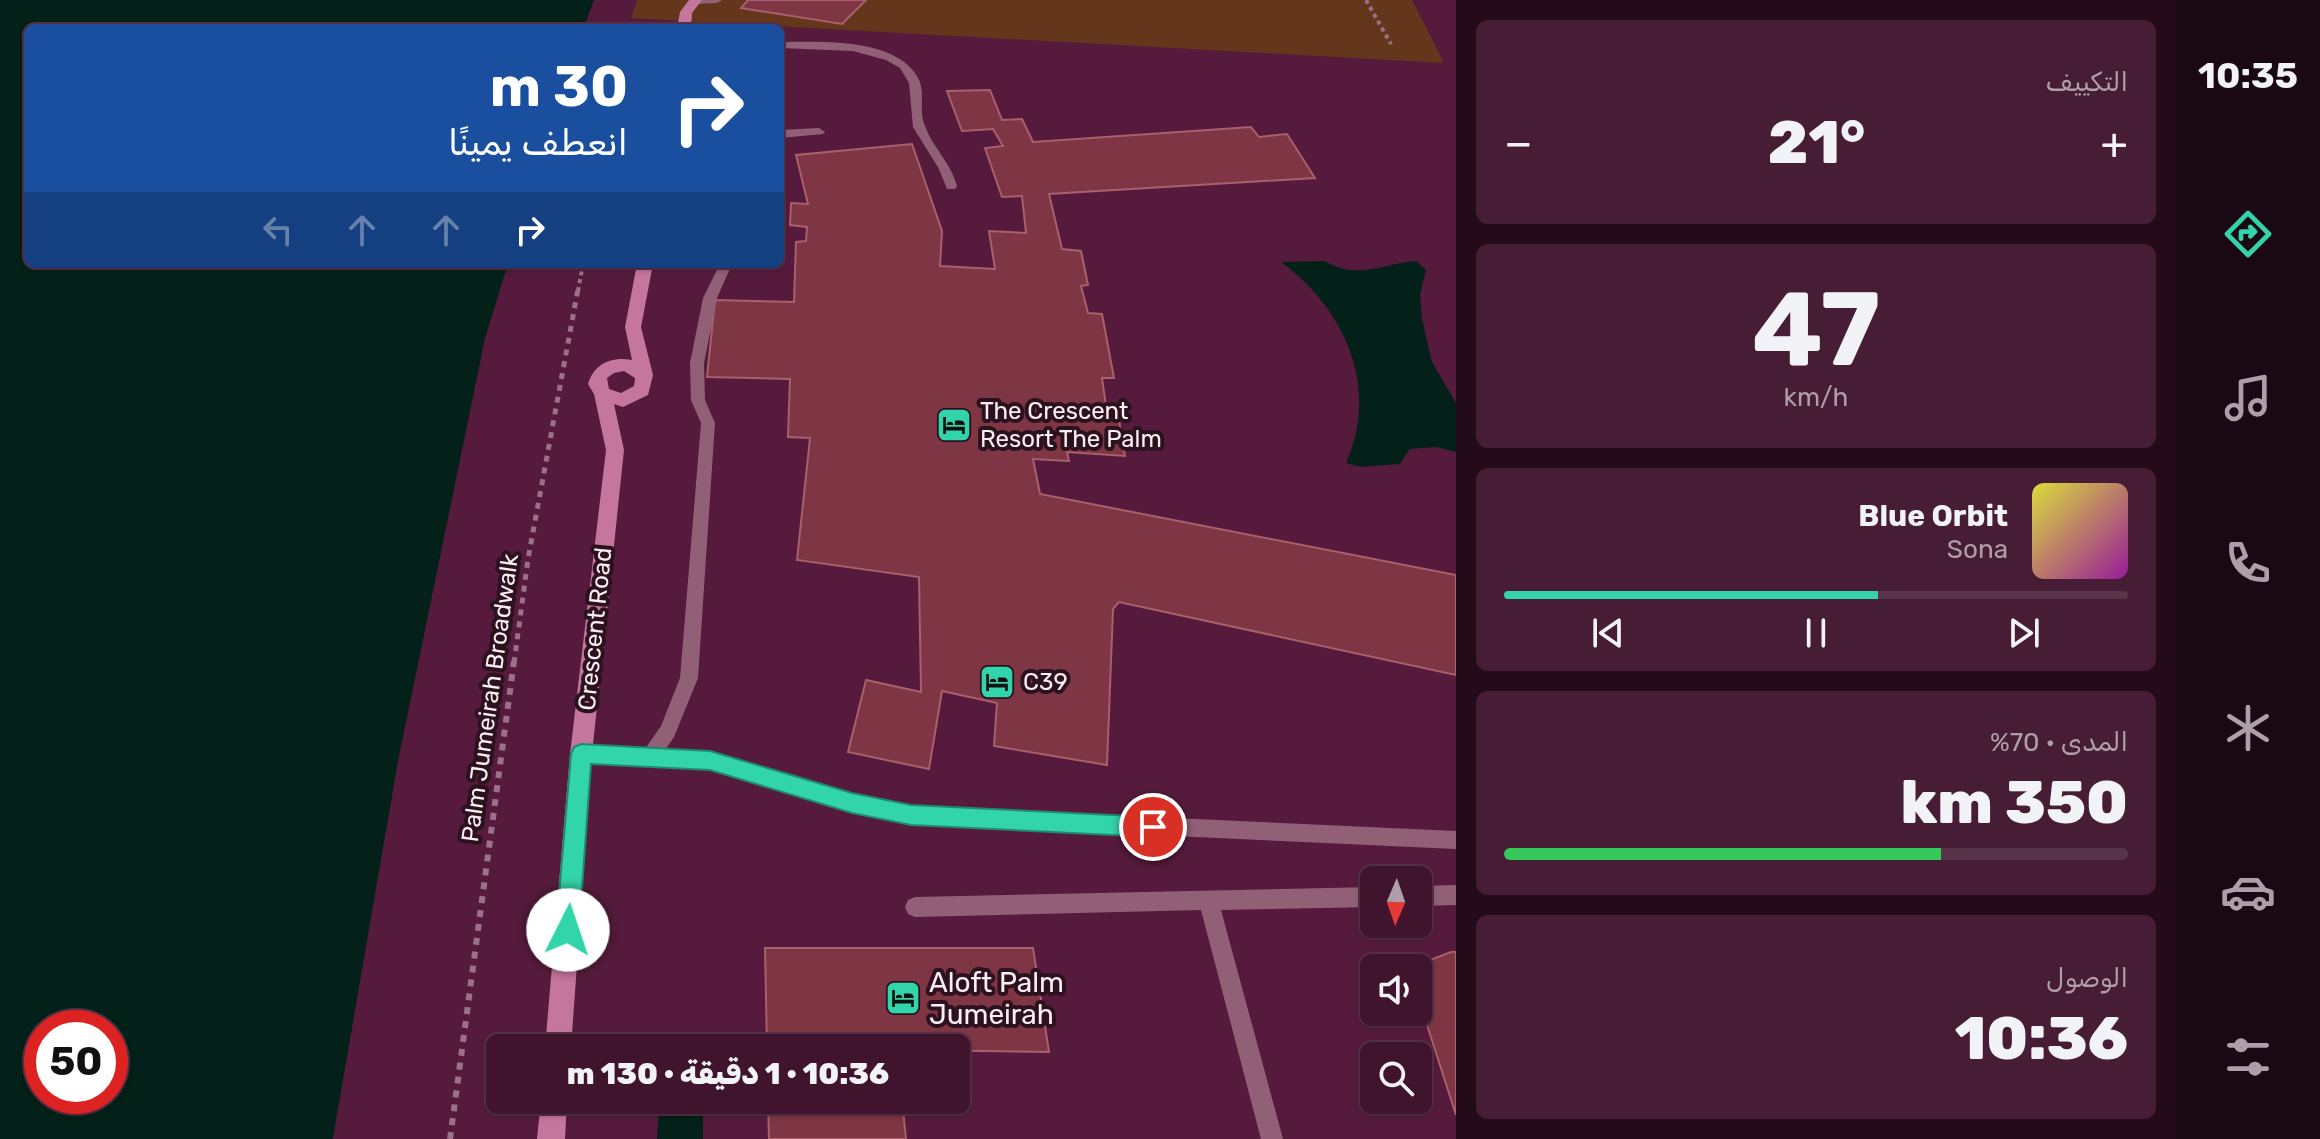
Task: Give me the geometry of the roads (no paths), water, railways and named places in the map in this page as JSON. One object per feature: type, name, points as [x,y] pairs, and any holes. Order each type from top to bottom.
[{"type":"main road","points":[[685,24],[689,3]]},
{"type":"main road","points":[[615,450],[603,394],[597,384],[633,327],[644,268]]},
{"type":"main road","points":[[615,450],[644,385],[633,327]]},
{"type":"main road","points":[[606,369],[627,365],[644,375]]},
{"type":"main road","points":[[603,394],[623,400],[637,395]]},
{"type":"main road","name":"Crescent Road","points":[[559,1034],[581,754],[615,450]]},
{"type":"main road","points":[[551,1139],[553,1114]]},
{"type":"lane","points":[[689,3],[717,0]]},
{"type":"lane","points":[[784,45],[860,49],[887,56],[906,69],[915,86],[919,127],[944,164],[951,186]]},
{"type":"lane","points":[[784,134],[819,132]]},
{"type":"lane","points":[[650,756],[668,731],[689,678],[708,423],[698,402],[697,383],[703,326],[712,294],[725,268]]},
{"type":"lane","points":[[581,754],[650,756],[735,765],[852,803],[911,815],[1456,840]]},
{"type":"lane","points":[[1432,896],[1456,895]]},
{"type":"lane","points":[[915,907],[1360,898]]},
{"type":"lane","points":[[1209,903],[1272,1139]]},
{"type":"place","name":"The Crescent Resort The Palm","points":[[954,425]]},
{"type":"place","name":"C39","points":[[997,682]]},
{"type":"place","name":"Aloft Palm Jumeirah","points":[[903,998]]}]
